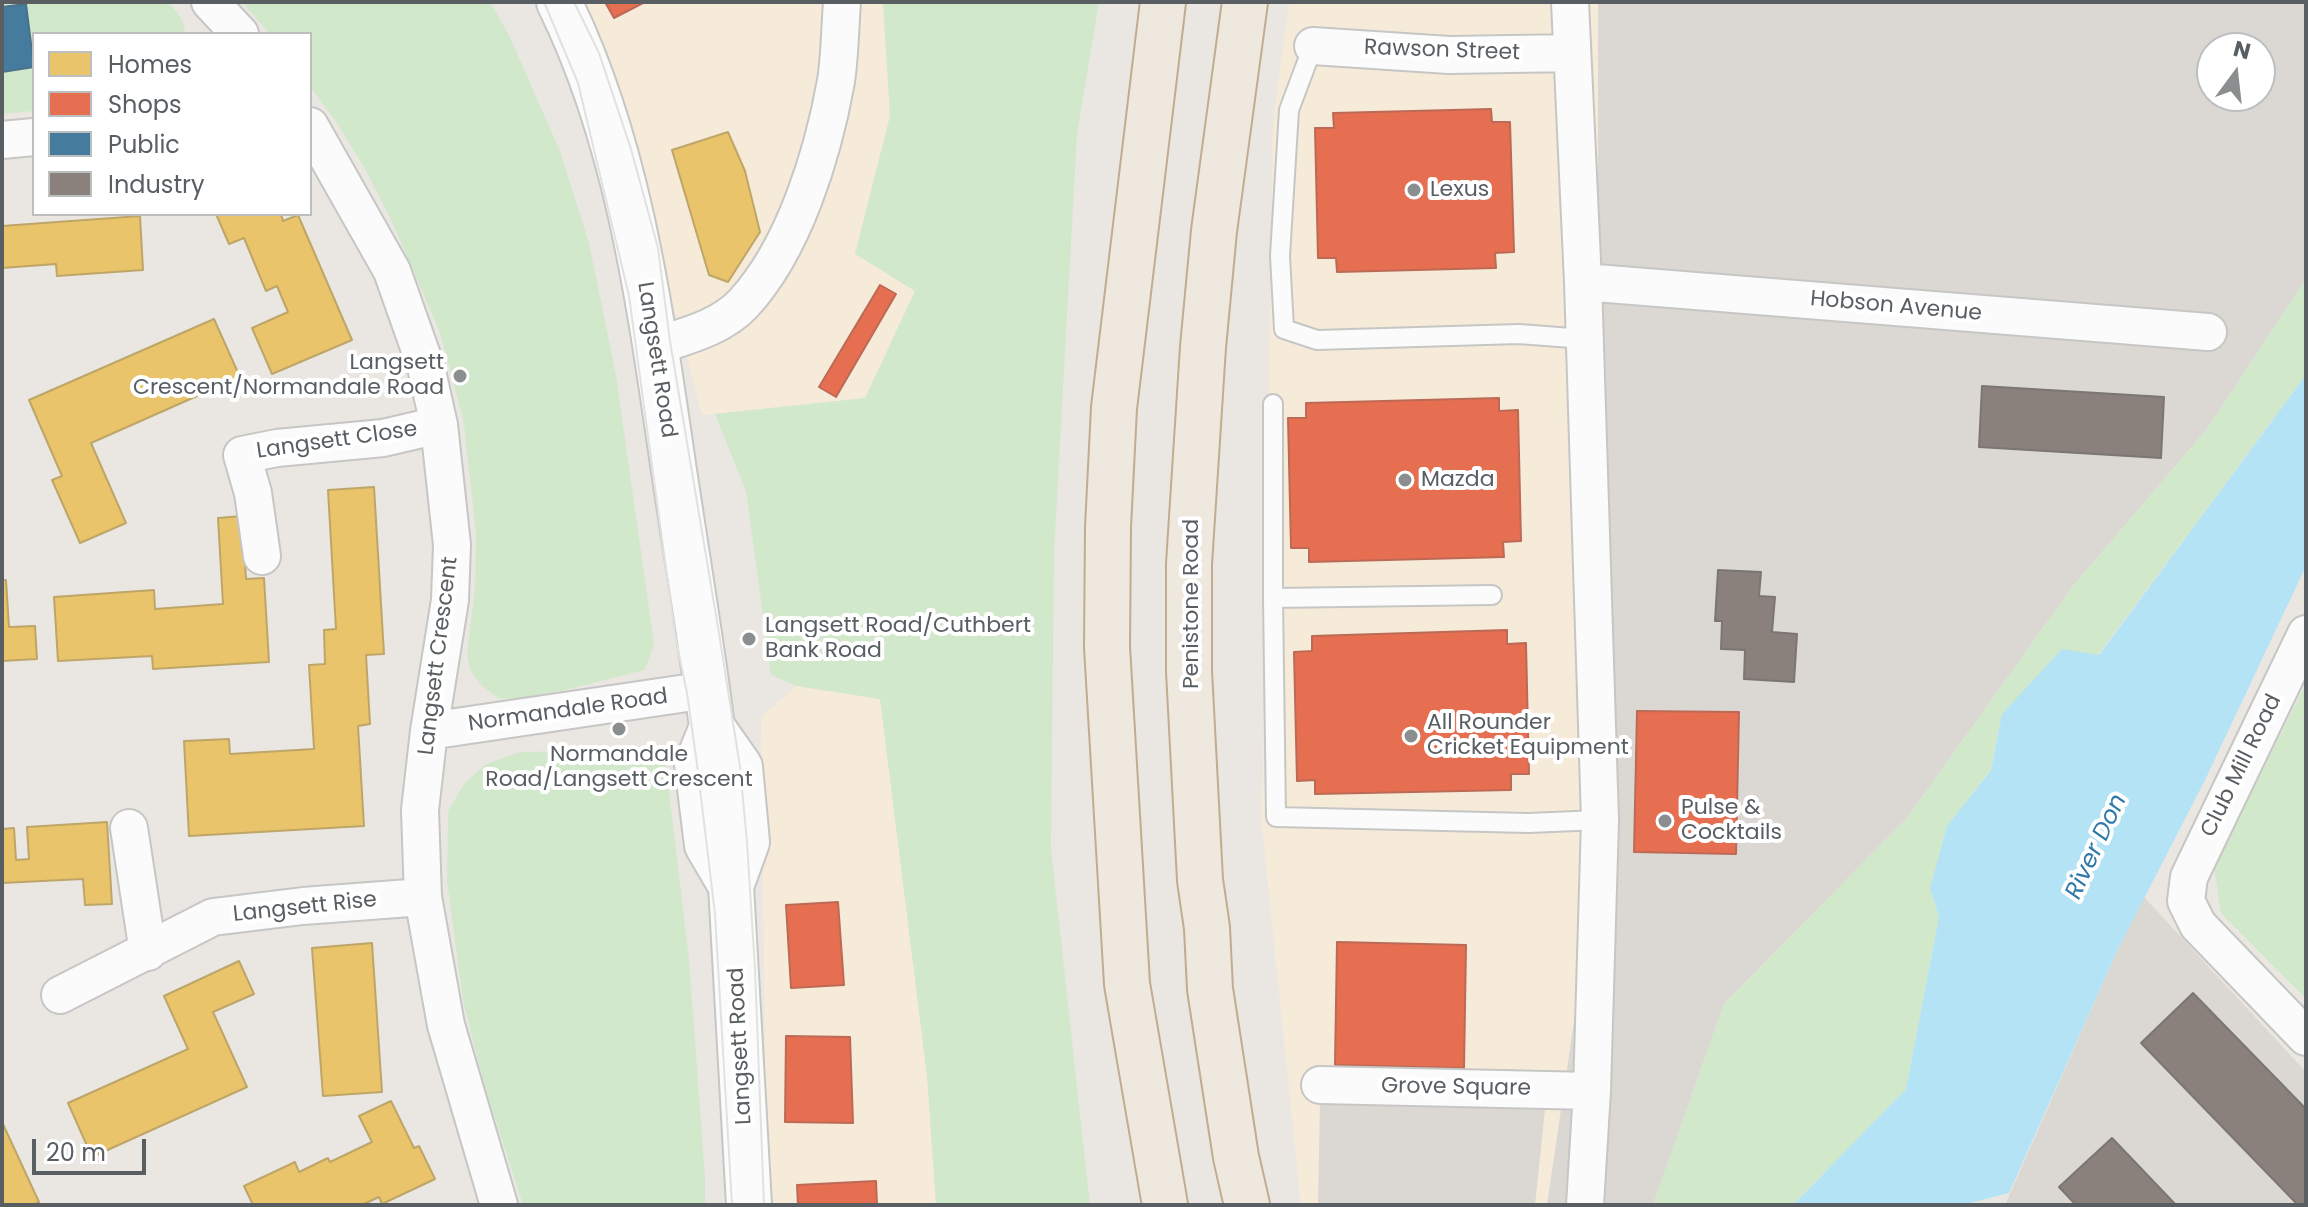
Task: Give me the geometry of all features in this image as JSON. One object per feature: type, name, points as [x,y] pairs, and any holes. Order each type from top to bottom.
[{"type":"highway","points":[[1163,2],[1114,408],[1108,527],[1107,647],[1127,984],[1165,1205]]},
{"type":"highway","name":"Penistone Road","points":[[1245,2],[1214,231],[1203,347],[1190,550],[1189,671],[1200,880],[1207,928],[1210,989],[1236,1157],[1247,1205]]},
{"type":"street","points":[[210,2],[238,32]]},
{"type":"street","name":"Langsett Road","points":[[559,2],[590,73],[625,188],[656,346],[710,709],[740,767],[747,842],[731,886],[749,1205]]},
{"type":"street","points":[[656,346],[712,327],[742,305],[772,265],[796,218],[819,155],[836,79],[842,2]]},
{"type":"street","points":[[1570,2],[1583,282],[1600,820],[1592,1091],[1585,1205]]},
{"type":"street","name":"Rawson Street","points":[[1313,46],[1449,55],[1572,53]]},
{"type":"street","name":"Langsett Crescent","points":[[312,130],[392,271],[426,367],[439,425],[452,559],[450,600],[420,810],[423,897],[446,1025],[499,1205]]},
{"type":"street","points":[[2,140],[32,137]]},
{"type":"street","name":"Hobson Avenue","points":[[1583,282],[2208,332]]},
{"type":"street","name":"Langsett Close","points":[[262,556],[253,493],[242,455],[277,448],[383,438],[439,425]]},
{"type":"street","name":"Club Mill Road","points":[[2306,634],[2189,877],[2186,901],[2198,925],[2306,1037]]},
{"type":"street","name":"Normandale Road","points":[[429,731],[710,709]]},
{"type":"street","points":[[129,828],[148,952]]},
{"type":"street","name":"Langsett Rise","points":[[60,995],[213,917],[303,906],[423,897]]},
{"type":"street","name":"Grove Square","points":[[1320,1085],[1592,1091]]},
{"type":"lane","points":[[1313,46],[1289,110],[1280,256],[1284,329],[1317,340],[1519,334],[1585,339]]},
{"type":"lane","points":[[1273,404],[1276,817],[1528,823],[1600,820]]},
{"type":"lane","points":[[1273,598],[1492,595]]},
{"type":"shaded area","points":[[575,2],[883,2],[890,116],[855,254],[915,291],[865,398],[702,415],[658,248]]},
{"type":"shaded area","points":[[1289,2],[1598,2],[1598,858],[1547,1205],[1301,1205],[1262,825],[1273,124]]},
{"type":"shaded area","points":[[1598,2],[2306,2],[2306,279],[2207,429],[2073,586],[1907,818],[1724,1004],[1653,1205],[1547,1205],[1598,858]]},
{"type":"shaded area","points":[[796,686],[880,699],[927,1076],[936,1205],[767,1205],[761,717]]},
{"type":"shaded area","points":[[2144,897],[2306,1072],[2306,1205],[2005,1205]]},
{"type":"shaded area","points":[[1320,1100],[1545,1110],[1535,1205],[1318,1205]]},
{"type":"green space","points":[[2,2],[167,2],[180,16],[185,32],[32,32],[32,111],[2,114]]},
{"type":"green space","points":[[242,2],[490,2],[509,35],[560,151],[589,243],[616,375],[654,644],[645,670],[525,700],[498,698],[482,686],[470,670],[467,654],[475,588],[476,533],[464,425],[439,330],[393,224],[364,167],[312,90],[312,32],[268,32]]},
{"type":"green space","points":[[883,2],[1099,2],[1077,135],[1054,553],[1051,849],[1090,1205],[936,1205],[927,1076],[880,699],[796,686],[771,675],[746,491],[715,414],[865,398],[915,291],[855,254],[890,116]]},
{"type":"green space","points":[[2306,279],[2306,375],[2098,655],[2002,714],[1991,769],[1947,826],[1930,888],[1939,917],[1906,1089],[1793,1205],[1653,1205],[1724,1004],[1907,818],[2073,586],[2207,429]]},
{"type":"green space","points":[[2306,684],[2306,999],[2221,913],[2214,867]]},
{"type":"green space","points":[[664,749],[689,959],[705,1205],[523,1205],[484,1084],[463,1000],[447,881],[448,811],[464,784],[486,764],[520,752]]},
{"type":"water","name":"River Don","points":[[2306,375],[2306,566],[2205,780],[2117,951],[2009,1193],[1962,1205],[1793,1205],[1906,1089],[1939,917],[1930,888],[1947,826],[1991,770],[2002,714],[2062,649],[2099,655]]},
{"type":"building: Homes","points":[[728,132],[745,171],[760,232],[728,282],[709,275],[672,150]]},
{"type":"building: Homes","points":[[140,216],[143,270],[57,276],[56,264],[2,268],[2,226]]},
{"type":"building: Homes","points":[[217,216],[282,216],[283,221],[298,216],[352,340],[272,374],[252,328],[288,312],[277,286],[266,291],[244,238],[229,244]]},
{"type":"building: Homes","points":[[214,319],[240,377],[91,443],[126,523],[80,543],[52,480],[62,476],[29,400]]},
{"type":"building: Homes","points":[[374,487],[384,654],[366,655],[370,724],[358,726],[364,826],[189,836],[184,741],[229,739],[230,754],[314,749],[309,665],[325,664],[324,630],[336,629],[328,490]]},
{"type":"building: Homes","points":[[242,516],[246,579],[264,578],[269,662],[153,669],[152,656],[58,661],[54,597],[154,590],[155,609],[223,604],[218,518]]},
{"type":"building: Homes","points":[[2,580],[6,580],[9,627],[35,626],[37,659],[2,661]]},
{"type":"building: Homes","points":[[107,822],[112,904],[85,905],[83,879],[2,883],[2,829],[14,828],[16,860],[29,859],[27,827]]},
{"type":"building: Homes","points":[[372,943],[382,1092],[323,1096],[312,948]]},
{"type":"building: Homes","points":[[239,961],[254,994],[213,1012],[247,1087],[92,1157],[68,1103],[188,1049],[164,996]]},
{"type":"building: Homes","points":[[391,1101],[414,1148],[419,1146],[435,1179],[382,1204],[379,1197],[362,1205],[253,1205],[244,1186],[295,1162],[299,1172],[328,1158],[330,1162],[372,1142],[359,1116]]},
{"type":"building: Homes","points":[[2,1122],[39,1202],[33,1205],[2,1205]]},
{"type":"building: Shops","points":[[605,2],[645,2],[614,18]]},
{"type":"building: Shops","name":"Lexus","points":[[1491,109],[1492,122],[1510,122],[1514,252],[1495,253],[1496,268],[1337,272],[1336,258],[1318,258],[1315,128],[1334,128],[1333,113]]},
{"type":"building: Shops","points":[[880,285],[896,294],[836,397],[819,387]]},
{"type":"building: Shops","name":"Mazda","points":[[1499,398],[1499,411],[1518,410],[1521,541],[1503,542],[1504,557],[1309,562],[1309,548],[1291,548],[1288,418],[1306,418],[1306,403]]},
{"type":"building: Shops","points":[[1507,630],[1507,644],[1526,643],[1529,774],[1511,774],[1511,790],[1315,794],[1315,780],[1297,781],[1294,652],[1312,651],[1312,636]]},
{"type":"building: Shops","points":[[1637,711],[1739,712],[1736,854],[1634,852]]},
{"type":"building: Shops","points":[[838,902],[844,985],[791,988],[786,905]]},
{"type":"building: Shops","points":[[1337,942],[1466,945],[1464,1068],[1335,1065]]},
{"type":"building: Shops","points":[[786,1036],[850,1037],[853,1123],[785,1122]]},
{"type":"building: Shops","points":[[876,1181],[877,1205],[798,1205],[797,1185]]},
{"type":"building: Public","points":[[26,4],[32,67],[2,72],[2,7]]},
{"type":"building: Industry","points":[[1982,386],[2164,397],[2161,458],[1979,447]]},
{"type":"building: Industry","points":[[1718,570],[1761,572],[1759,596],[1775,597],[1772,632],[1797,634],[1794,682],[1744,679],[1745,650],[1721,649],[1722,621],[1715,621]]},
{"type":"building: Industry","points":[[2193,993],[2306,1109],[2306,1205],[2298,1205],[2141,1043]]},
{"type":"building: Industry","points":[[2112,1138],[2176,1205],[2076,1205],[2059,1187]]},
{"type":"tram line","points":[[544,2],[578,83],[629,296],[675,635],[697,764],[715,914],[732,1205]]},
{"type":"tram line","points":[[574,2],[599,53],[631,149],[658,248],[670,341],[719,633],[740,767],[747,842],[764,1205]]},
{"type":"place","name":"Lexus","points":[[1414,190]]},
{"type":"place","name":"Langsett Crescent/Normandale Road","points":[[460,376]]},
{"type":"place","name":"Mazda","points":[[1405,480]]},
{"type":"place","name":"Langsett Road/Cuthbert Bank Road","points":[[749,639]]},
{"type":"place","name":"Normandale Road/Langsett Crescent","points":[[619,729]]},
{"type":"place","name":"All Rounder Cricket Equipment","points":[[1411,736]]},
{"type":"place","name":"Pulse & Cocktails","points":[[1665,821]]}]
